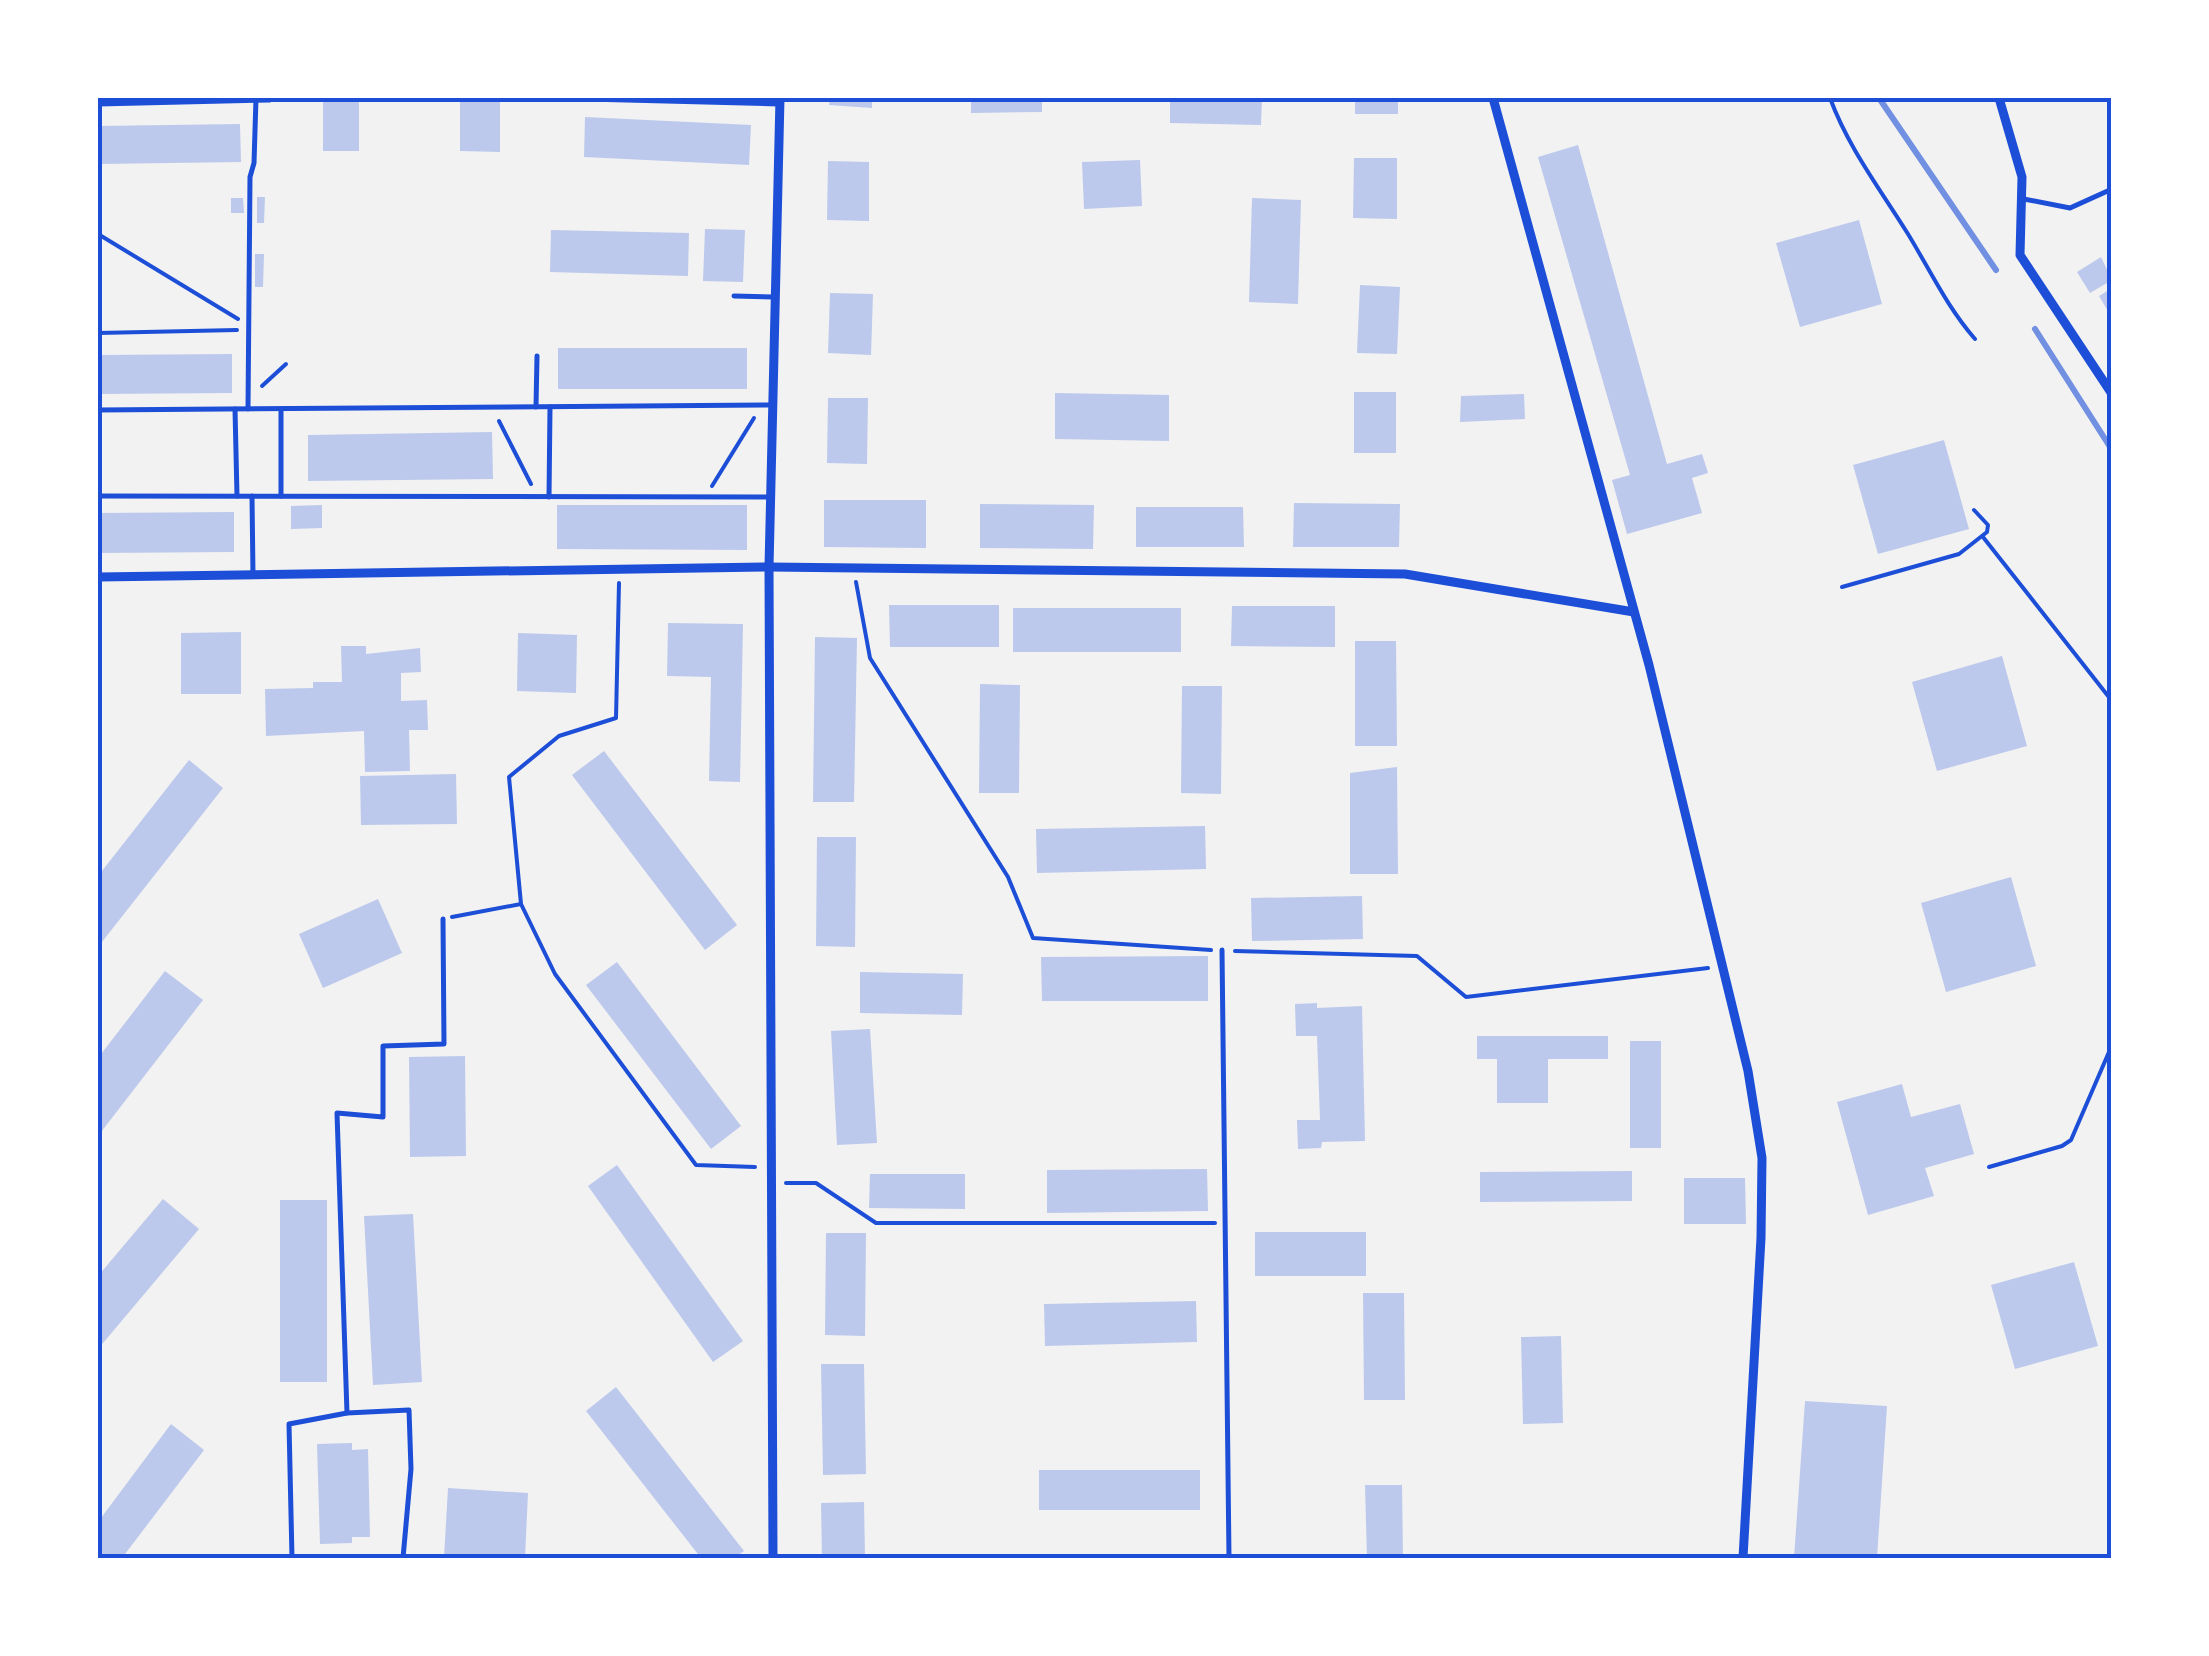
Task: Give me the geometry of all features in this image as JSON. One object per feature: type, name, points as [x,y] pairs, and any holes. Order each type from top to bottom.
[{"type":"street","points":[[1493,98],[1634,612],[1748,1072],[1762,1158],[1762,1238],[1743,1558]]},
{"type":"street","points":[[1999,98],[2018,156],[2024,198],[2020,255],[2112,394]]},
{"type":"street","points":[[773,1558],[767,405],[776,297],[780,101]]},
{"type":"street","points":[[98,577],[769,568],[1405,574],[1634,612]]},
{"type":"lane","points":[[547,98],[780,101]]},
{"type":"lane","points":[[248,409],[250,177],[256,99]]},
{"type":"lane","points":[[98,104],[270,100]]},
{"type":"lane","points":[[2024,198],[2066,209],[2112,190]]},
{"type":"lane","points":[[734,296],[776,297]]},
{"type":"lane","points":[[536,407],[537,356]]},
{"type":"lane","points":[[98,410],[767,405]]},
{"type":"lane","points":[[548,497],[550,407]]},
{"type":"lane","points":[[235,409],[237,496]]},
{"type":"lane","points":[[280,496],[281,409]]},
{"type":"lane","points":[[98,496],[770,498]]},
{"type":"lane","points":[[252,496],[254,575]]},
{"type":"lane","points":[[346,1413],[337,1113],[383,1117],[383,1046],[444,1044],[443,918]]},
{"type":"lane","points":[[1222,950],[1229,1558]]},
{"type":"lane","points":[[292,1558],[289,1424],[346,1413],[410,1410],[411,1469],[403,1558]]},
{"type":"path","points":[[1830,98],[1840,125],[1878,190],[1954,316],[1975,339]]},
{"type":"path","points":[[98,234],[249,325]]},
{"type":"path","points":[[98,333],[233,332],[249,325]]},
{"type":"path","points":[[248,399],[286,364]]},
{"type":"path","points":[[705,498],[767,405]]},
{"type":"path","points":[[492,407],[538,497]]},
{"type":"path","points":[[1842,587],[1959,554],[1983,537],[1988,526],[1974,510]]},
{"type":"path","points":[[1983,537],[2112,701]]},
{"type":"path","points":[[854,568],[870,658],[1008,876],[1034,938],[1222,950],[1417,956],[1466,998],[1723,966]]},
{"type":"path","points":[[619,570],[616,718],[559,736],[510,776],[521,904],[555,974],[696,1166],[772,1168]]},
{"type":"path","points":[[443,918],[521,904]]},
{"type":"path","points":[[1990,1167],[2072,1140],[2112,1045]]},
{"type":"path","points":[[772,1183],[816,1184],[876,1223],[1225,1224]]},
{"type":"building","points":[[323,98],[500,98],[500,152],[460,151],[460,102],[359,102],[359,151],[323,151]]},
{"type":"building","points":[[830,98],[872,98],[872,108],[829,105]]},
{"type":"building","points":[[971,98],[1042,98],[1042,112],[971,113]]},
{"type":"building","points":[[1170,98],[1262,98],[1261,125],[1170,123]]},
{"type":"building","points":[[1355,98],[1398,98],[1398,114],[1355,114]]},
{"type":"building","points":[[585,117],[751,125],[749,165],[584,157]]},
{"type":"building","points":[[240,124],[241,162],[98,164],[98,126]]},
{"type":"building","points":[[1578,145],[1667,464],[1702,454],[1708,473],[1692,478],[1702,513],[1627,534],[1612,480],[1630,475],[1538,157]]},
{"type":"building","points":[[1354,158],[1397,158],[1397,219],[1353,218]]},
{"type":"building","points":[[1140,160],[1142,206],[1084,209],[1082,162]]},
{"type":"building","points":[[828,161],[869,162],[869,221],[827,220]]},
{"type":"building","points":[[257,197],[265,197],[264,223],[257,223]]},
{"type":"building","points":[[231,198],[243,198],[244,213],[231,213]]},
{"type":"building","points":[[1252,198],[1301,200],[1298,304],[1249,302]]},
{"type":"building","points":[[1859,220],[1882,304],[1800,327],[1776,243]]},
{"type":"building","points":[[705,229],[745,230],[743,282],[703,281]]},
{"type":"building","points":[[551,230],[689,233],[688,276],[550,272]]},
{"type":"building","points":[[255,254],[264,254],[263,287],[255,287]]},
{"type":"building","points":[[2101,257],[2112,280],[2090,293],[2077,272]]},
{"type":"building","points":[[1360,285],[1400,287],[1397,354],[1357,353]]},
{"type":"building","points":[[2112,288],[2112,318],[2099,296]]},
{"type":"building","points":[[830,293],[873,294],[871,355],[828,353]]},
{"type":"building","points":[[558,348],[747,348],[747,389],[558,389]]},
{"type":"building","points":[[232,354],[232,393],[98,394],[98,355]]},
{"type":"building","points":[[1354,392],[1396,392],[1396,453],[1354,453]]},
{"type":"building","points":[[1055,393],[1169,395],[1169,441],[1055,439]]},
{"type":"building","points":[[1524,394],[1525,419],[1460,422],[1461,396]]},
{"type":"building","points":[[828,398],[868,398],[867,464],[827,463]]},
{"type":"building","points":[[492,432],[493,479],[308,481],[308,435]]},
{"type":"building","points":[[1944,440],[1969,529],[1878,554],[1853,465]]},
{"type":"building","points":[[824,500],[926,500],[926,548],[824,547]]},
{"type":"building","points":[[1294,503],[1400,504],[1399,547],[1293,547]]},
{"type":"building","points":[[980,504],[1094,505],[1093,549],[980,548]]},
{"type":"building","points":[[322,505],[322,528],[291,529],[291,506]]},
{"type":"building","points":[[557,505],[747,505],[747,550],[557,549]]},
{"type":"building","points":[[1136,507],[1243,507],[1244,547],[1136,547]]},
{"type":"building","points":[[234,512],[234,552],[98,553],[98,513]]},
{"type":"building","points":[[889,605],[999,605],[999,647],[890,647]]},
{"type":"building","points":[[1232,606],[1335,606],[1335,647],[1231,646]]},
{"type":"building","points":[[1013,608],[1181,608],[1181,652],[1013,652]]},
{"type":"building","points":[[668,623],[743,624],[740,782],[709,781],[711,677],[667,676]]},
{"type":"building","points":[[241,632],[241,694],[181,694],[181,633]]},
{"type":"building","points":[[518,633],[577,635],[576,693],[517,691]]},
{"type":"building","points":[[815,637],[857,638],[854,802],[813,802]]},
{"type":"building","points":[[1355,641],[1396,641],[1397,746],[1355,746]]},
{"type":"building","points":[[341,646],[366,646],[366,654],[420,648],[421,672],[401,673],[401,701],[427,700],[428,730],[409,730],[410,771],[365,772],[364,731],[266,736],[265,689],[313,688],[313,682],[342,682]]},
{"type":"building","points":[[2002,656],[2027,746],[1937,771],[1912,682]]},
{"type":"building","points":[[980,684],[1020,685],[1019,793],[979,793]]},
{"type":"building","points":[[1182,686],[1222,686],[1221,794],[1181,793]]},
{"type":"building","points":[[604,751],[737,925],[705,950],[572,775]]},
{"type":"building","points":[[189,760],[223,788],[98,947],[98,876]]},
{"type":"building","points":[[1397,767],[1398,874],[1350,874],[1350,773]]},
{"type":"building","points":[[456,774],[457,824],[361,825],[360,776]]},
{"type":"building","points":[[1205,826],[1206,869],[1037,873],[1036,829]]},
{"type":"building","points":[[817,837],[856,837],[855,947],[816,946]]},
{"type":"building","points":[[2011,877],[2036,966],[1946,992],[1921,903]]},
{"type":"building","points":[[1362,896],[1363,939],[1252,941],[1251,898]]},
{"type":"building","points":[[378,899],[402,953],[323,988],[299,934]]},
{"type":"building","points":[[1208,956],[1208,1001],[1042,1001],[1041,957]]},
{"type":"building","points":[[617,962],[741,1126],[711,1149],[586,985]]},
{"type":"building","points":[[165,971],[203,1000],[98,1136],[98,1058]]},
{"type":"building","points":[[860,972],[963,974],[962,1015],[860,1013]]},
{"type":"building","points":[[1317,1003],[1317,1008],[1362,1006],[1365,1141],[1322,1142],[1321,1148],[1298,1149],[1297,1120],[1320,1120],[1317,1036],[1296,1036],[1295,1004]]},
{"type":"building","points":[[870,1029],[877,1143],[837,1145],[831,1031]]},
{"type":"building","points":[[1477,1036],[1608,1036],[1608,1059],[1548,1059],[1548,1103],[1497,1103],[1497,1059],[1477,1059]]},
{"type":"building","points":[[1630,1041],[1661,1041],[1661,1148],[1630,1148]]},
{"type":"building","points":[[465,1056],[466,1156],[410,1157],[409,1057]]},
{"type":"building","points":[[1902,1084],[1911,1117],[1960,1104],[1974,1154],[1925,1168],[1934,1196],[1868,1215],[1837,1102]]},
{"type":"building","points":[[617,1165],[743,1341],[713,1362],[588,1186]]},
{"type":"building","points":[[1207,1169],[1208,1211],[1047,1213],[1047,1170]]},
{"type":"building","points":[[1632,1171],[1632,1201],[1480,1202],[1480,1172]]},
{"type":"building","points":[[870,1174],[965,1174],[965,1209],[869,1208]]},
{"type":"building","points":[[1684,1178],[1745,1178],[1746,1224],[1684,1224]]},
{"type":"building","points":[[163,1199],[199,1229],[98,1349],[98,1276]]},
{"type":"building","points":[[280,1200],[327,1200],[327,1382],[280,1382]]},
{"type":"building","points":[[413,1214],[422,1382],[373,1385],[364,1216]]},
{"type":"building","points":[[1255,1232],[1366,1232],[1366,1276],[1255,1276]]},
{"type":"building","points":[[826,1233],[866,1233],[865,1336],[825,1335]]},
{"type":"building","points":[[2074,1262],[2098,1346],[2015,1369],[1991,1285]]},
{"type":"building","points":[[1363,1293],[1404,1293],[1405,1400],[1364,1400]]},
{"type":"building","points":[[1196,1301],[1197,1342],[1045,1346],[1044,1304]]},
{"type":"building","points":[[1561,1336],[1563,1423],[1523,1424],[1521,1337]]},
{"type":"building","points":[[821,1364],[864,1364],[866,1474],[823,1475]]},
{"type":"building","points":[[616,1387],[744,1551],[734,1558],[701,1558],[586,1411]]},
{"type":"building","points":[[1805,1401],[1887,1406],[1877,1558],[1794,1558]]},
{"type":"building","points":[[171,1424],[204,1450],[122,1558],[98,1558],[98,1522]]},
{"type":"building","points":[[352,1443],[352,1450],[368,1449],[370,1537],[352,1537],[352,1543],[320,1544],[317,1444]]},
{"type":"building","points":[[1039,1470],[1200,1470],[1200,1510],[1039,1510]]},
{"type":"building","points":[[1365,1485],[1402,1485],[1403,1558],[1367,1558]]},
{"type":"building","points":[[448,1488],[528,1493],[525,1558],[444,1558]]},
{"type":"building","points":[[864,1502],[865,1558],[822,1558],[821,1503]]},
{"type":"railway","points":[[1879,98],[1996,270]]},
{"type":"railway","points":[[2035,329],[2112,450]]}]
